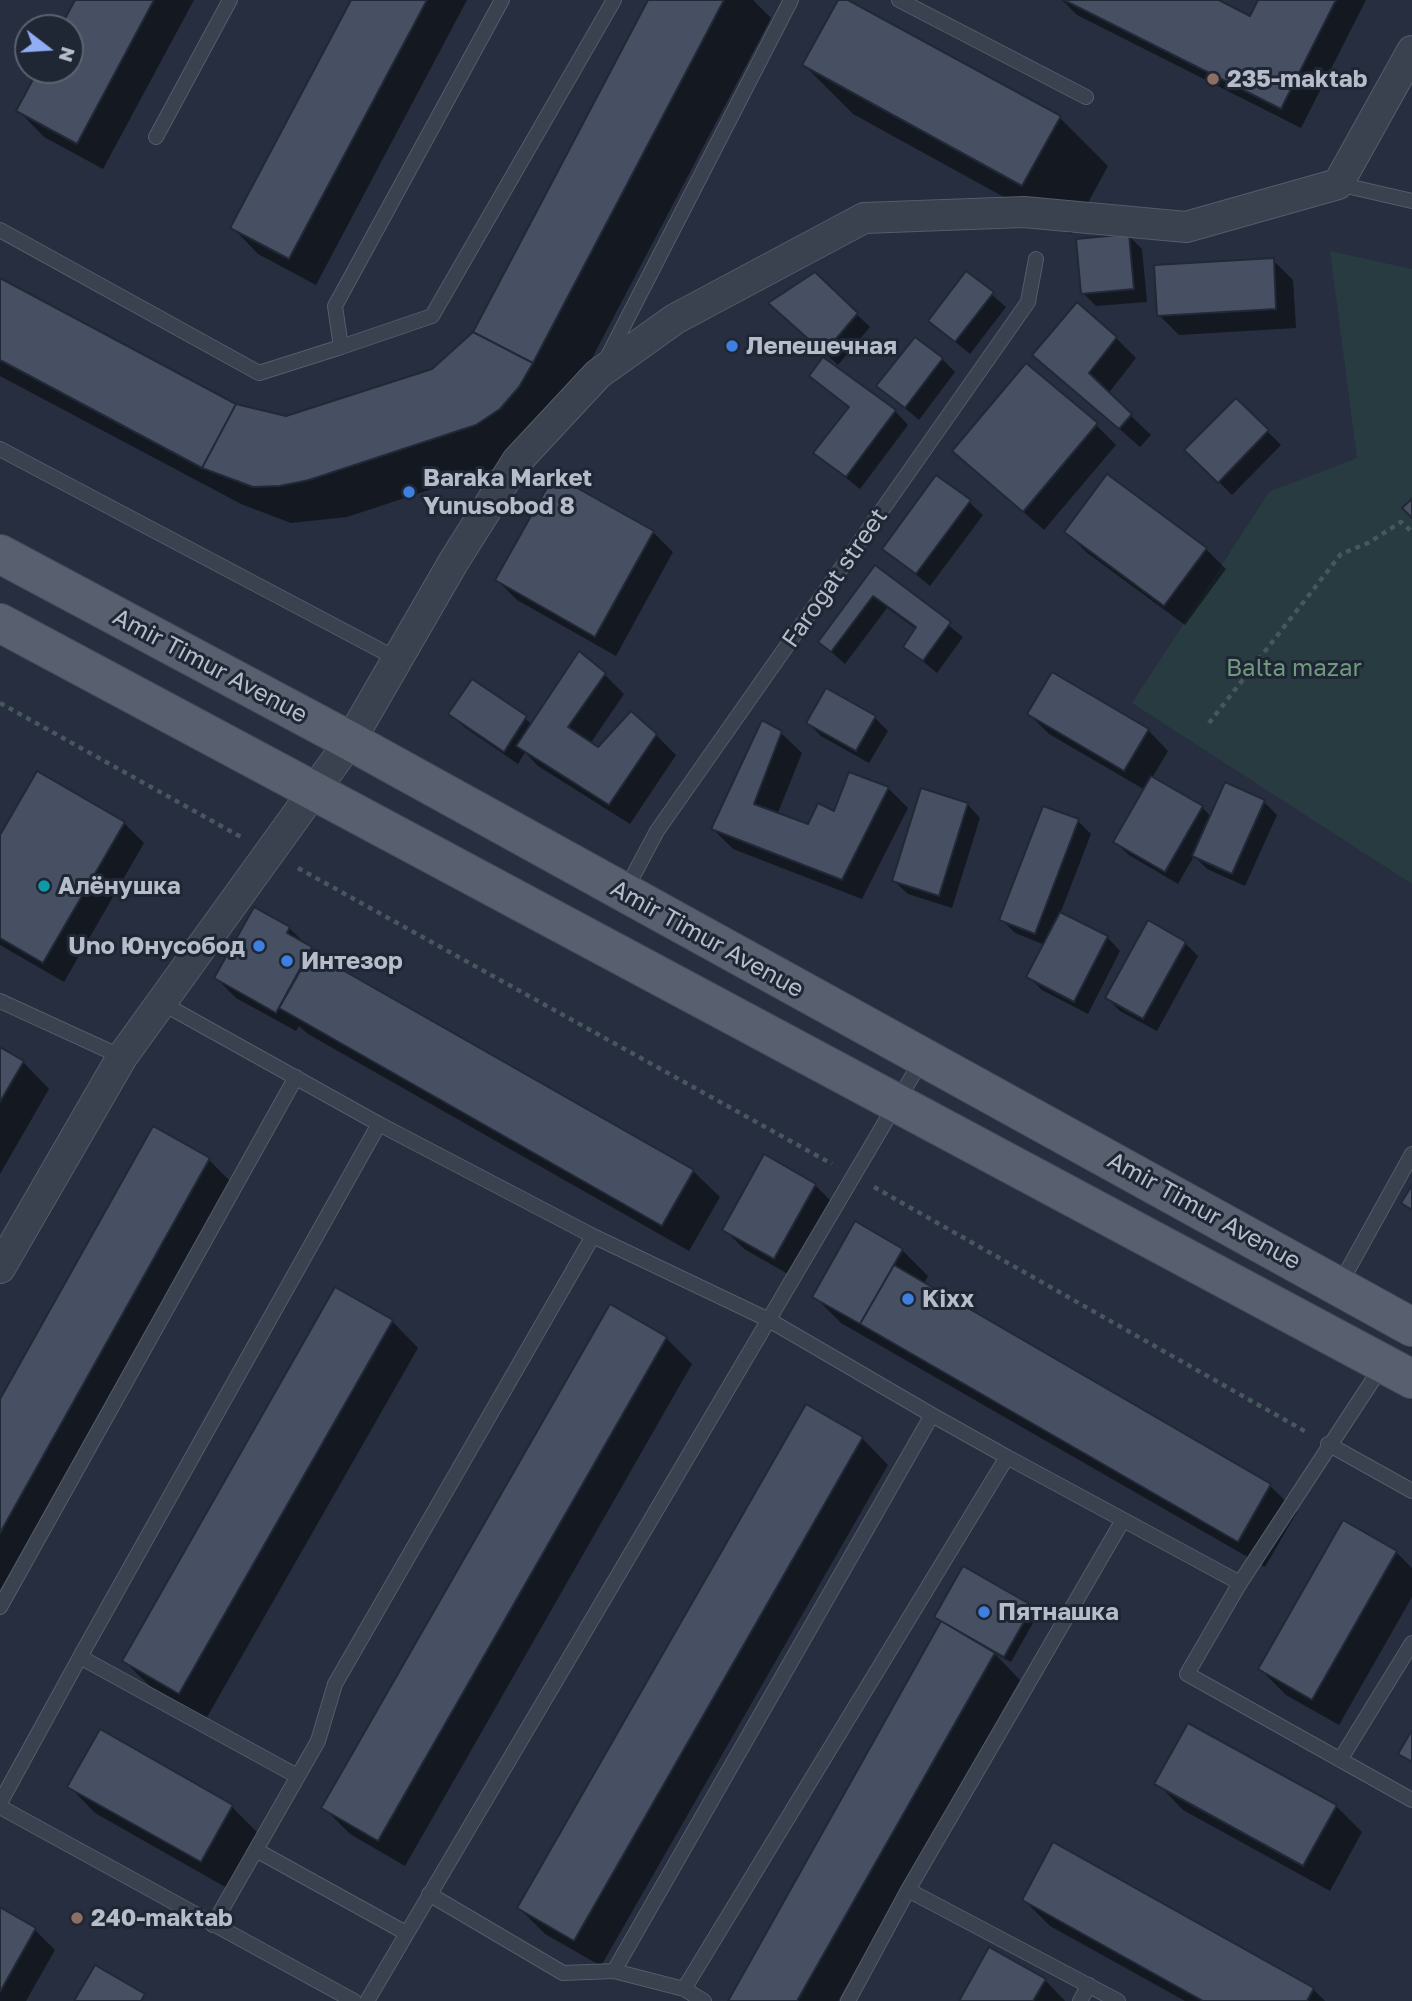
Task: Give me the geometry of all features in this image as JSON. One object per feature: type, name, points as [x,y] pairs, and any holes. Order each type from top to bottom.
[{"type":"main road","name":"Amir Timur Avenue","points":[[0,554],[351,741],[1412,1327]]},
{"type":"main road","name":"Amir Timur Avenue","points":[[0,623],[1398,1371]]},
{"type":"street","points":[[0,1268],[122,1057],[351,741],[454,561],[517,461],[598,374],[675,319],[864,218],[1024,212],[1186,227],[1338,184],[1412,51]]},
{"type":"lane","points":[[156,137],[230,0]]},
{"type":"lane","points":[[341,347],[335,306],[502,0]]},
{"type":"lane","points":[[0,230],[259,373],[432,316],[614,0]]},
{"type":"lane","points":[[598,374],[791,0]]},
{"type":"lane","points":[[899,0],[1086,97]]},
{"type":"lane","points":[[1338,184],[1412,201]]},
{"type":"lane","name":"Farogat street","points":[[624,894],[657,831],[1028,302],[1036,259]]},
{"type":"lane","points":[[0,449],[399,660]]},
{"type":"lane","points":[[0,1000],[122,1057]]},
{"type":"lane","points":[[160,1002],[379,1124],[593,1236],[769,1320],[1007,1457],[1240,1583]]},
{"type":"lane","points":[[367,2001],[923,1058]]},
{"type":"lane","points":[[0,1607],[296,1077]]},
{"type":"lane","points":[[354,2001],[0,1805],[379,1124]]},
{"type":"lane","points":[[1339,1285],[1412,1154]]},
{"type":"lane","points":[[213,1925],[318,1741],[335,1684],[593,1236]]},
{"type":"lane","points":[[1398,1371],[1328,1444],[1240,1583],[1187,1674],[1412,1800]]},
{"type":"lane","points":[[614,1971],[932,1415]]},
{"type":"lane","points":[[1328,1444],[1412,1491]]},
{"type":"lane","points":[[684,1989],[1007,1457]]},
{"type":"lane","points":[[848,2001],[908,1889],[1123,1520]]},
{"type":"lane","points":[[1340,1760],[1412,1643]]},
{"type":"lane","points":[[80,1657],[297,1776]]},
{"type":"lane","points":[[256,1850],[406,1933]]},
{"type":"lane","points":[[908,1889],[1118,2001]]},
{"type":"lane","points":[[429,1894],[563,1973],[614,1971],[684,1989],[704,2001]]},
{"type":"lane","points":[[1080,2001],[1089,1985]]},
{"type":"path","points":[[1209,723],[1341,554],[1368,543],[1401,522],[1412,533]]},
{"type":"path","points":[[0,704],[854,1176],[1328,1444]]},
{"type":"green space","name":"Balta mazar","points":[[1330,251],[1412,269],[1412,884],[1132,703],[1269,492],[1357,458]]},
{"type":"building","points":[[75,0],[154,0],[77,144],[16,111],[30,84],[84,84],[84,14],[68,14]]},
{"type":"building","points":[[351,0],[427,0],[289,259],[230,228]]},
{"type":"building","points":[[648,0],[724,0],[533,363],[473,332]]},
{"type":"building","points":[[838,0],[848,0],[1061,116],[1022,186],[802,65]]},
{"type":"building","points":[[1064,0],[1219,0],[1250,16],[1258,0],[1336,0],[1281,109]]},
{"type":"building","points":[[1129,234],[1134,289],[1081,294],[1076,239]]},
{"type":"building","points":[[1274,258],[1276,309],[1157,316],[1154,265]]},
{"type":"building","points":[[966,271],[994,292],[955,342],[928,321]]},
{"type":"building","points":[[815,272],[858,313],[824,353],[768,303]]},
{"type":"building","points":[[0,278],[236,404],[202,468],[0,360]]},
{"type":"building","points":[[1077,302],[1117,337],[1089,373],[1132,414],[1119,429],[1032,355]]},
{"type":"building","points":[[473,332],[533,363],[519,387],[500,409],[476,425],[309,480],[280,486],[253,487],[202,468],[236,404],[286,416],[432,369]]},
{"type":"building","points":[[915,337],[943,358],[905,408],[876,386]]},
{"type":"building","points":[[823,357],[896,410],[846,477],[813,453],[849,407],[809,376]]},
{"type":"building","points":[[1026,363],[1098,423],[1023,512],[952,451]]},
{"type":"building","points":[[1236,398],[1269,430],[1218,483],[1184,450]]},
{"type":"building","points":[[1107,474],[1207,548],[1164,606],[1064,532]]},
{"type":"building","points":[[554,475],[654,531],[595,637],[495,580]]},
{"type":"building","points":[[936,475],[971,500],[916,574],[882,549]]},
{"type":"building","points":[[1412,499],[1412,518],[1402,508]]},
{"type":"building","points":[[875,565],[951,622],[923,661],[903,647],[916,627],[873,596],[831,652],[818,642]]},
{"type":"building","points":[[579,651],[606,673],[568,727],[598,747],[631,711],[657,734],[609,805],[516,746]]},
{"type":"building","points":[[1052,672],[1149,729],[1124,771],[1027,714]]},
{"type":"building","points":[[472,679],[527,716],[504,752],[448,714]]},
{"type":"building","points":[[826,688],[876,716],[856,751],[806,723]]},
{"type":"building","points":[[762,720],[782,731],[754,804],[808,824],[818,803],[834,811],[849,772],[889,787],[842,880],[711,829]]},
{"type":"building","name":"Алёнушка","points":[[37,771],[125,822],[43,963],[0,938],[0,835]]},
{"type":"building","points":[[1151,776],[1203,806],[1165,872],[1113,842]]},
{"type":"building","points":[[1225,782],[1265,800],[1232,874],[1192,856]]},
{"type":"building","points":[[921,788],[968,803],[939,896],[892,881]]},
{"type":"building","points":[[1043,806],[1079,819],[1035,934],[999,920]]},
{"type":"building","points":[[254,907],[290,927],[287,933],[312,947],[276,1013],[214,978]]},
{"type":"building","points":[[1060,912],[1108,936],[1074,1002],[1026,977]]},
{"type":"building","points":[[1148,920],[1186,942],[1143,1019],[1105,998]]},
{"type":"building","points":[[311,952],[694,1170],[662,1226],[279,1008]]},
{"type":"building","points":[[0,1047],[24,1061],[0,1102]]},
{"type":"building","points":[[153,1126],[210,1158],[0,1533],[0,1399]]},
{"type":"building","points":[[764,1154],[816,1184],[774,1259],[722,1230]]},
{"type":"building","points":[[1412,1185],[1412,1210],[1401,1203]]},
{"type":"building","points":[[855,1221],[903,1249],[860,1324],[812,1297]]},
{"type":"building","points":[[894,1265],[1271,1484],[1238,1542],[860,1324]]},
{"type":"building","points":[[335,1287],[393,1320],[179,1694],[122,1661]]},
{"type":"building","points":[[610,1304],[667,1337],[378,1841],[321,1808]]},
{"type":"building","points":[[806,1404],[863,1437],[574,1941],[517,1908]]},
{"type":"building","points":[[1343,1520],[1397,1551],[1312,1700],[1258,1669]]},
{"type":"building","points":[[963,1566],[1033,1606],[1004,1657],[934,1617]]},
{"type":"building","points":[[941,1621],[995,1653],[797,2001],[728,2001]]},
{"type":"building","points":[[1188,1723],[1337,1805],[1303,1866],[1154,1784]]},
{"type":"building","points":[[100,1729],[233,1805],[201,1862],[67,1787]]},
{"type":"building","points":[[1412,1730],[1412,1762],[1398,1754]]},
{"type":"building","points":[[1053,1842],[1314,1988],[1307,2001],[1203,2001],[1022,1900]]},
{"type":"building","points":[[0,1907],[36,1928],[0,1992]]},
{"type":"building","points":[[989,1947],[1046,1979],[1033,2001],[959,2001]]},
{"type":"building","points":[[95,1965],[145,1994],[141,2001],[74,2001]]},
{"type":"place","name":"235-maktab","points":[[1213,79]]},
{"type":"place","name":"Лепешечная","points":[[732,346]]},
{"type":"place","name":"Baraka Market Yunusobod 8","points":[[409,492]]},
{"type":"place","name":"Алёнушка","points":[[44,886]]},
{"type":"place","name":"Uno Юнусобод","points":[[259,946]]},
{"type":"place","name":"Интезор","points":[[287,961]]},
{"type":"place","name":"Kixx","points":[[908,1299]]},
{"type":"place","name":"Пятнашка","points":[[984,1612]]},
{"type":"place","name":"240-maktab","points":[[77,1918]]}]
